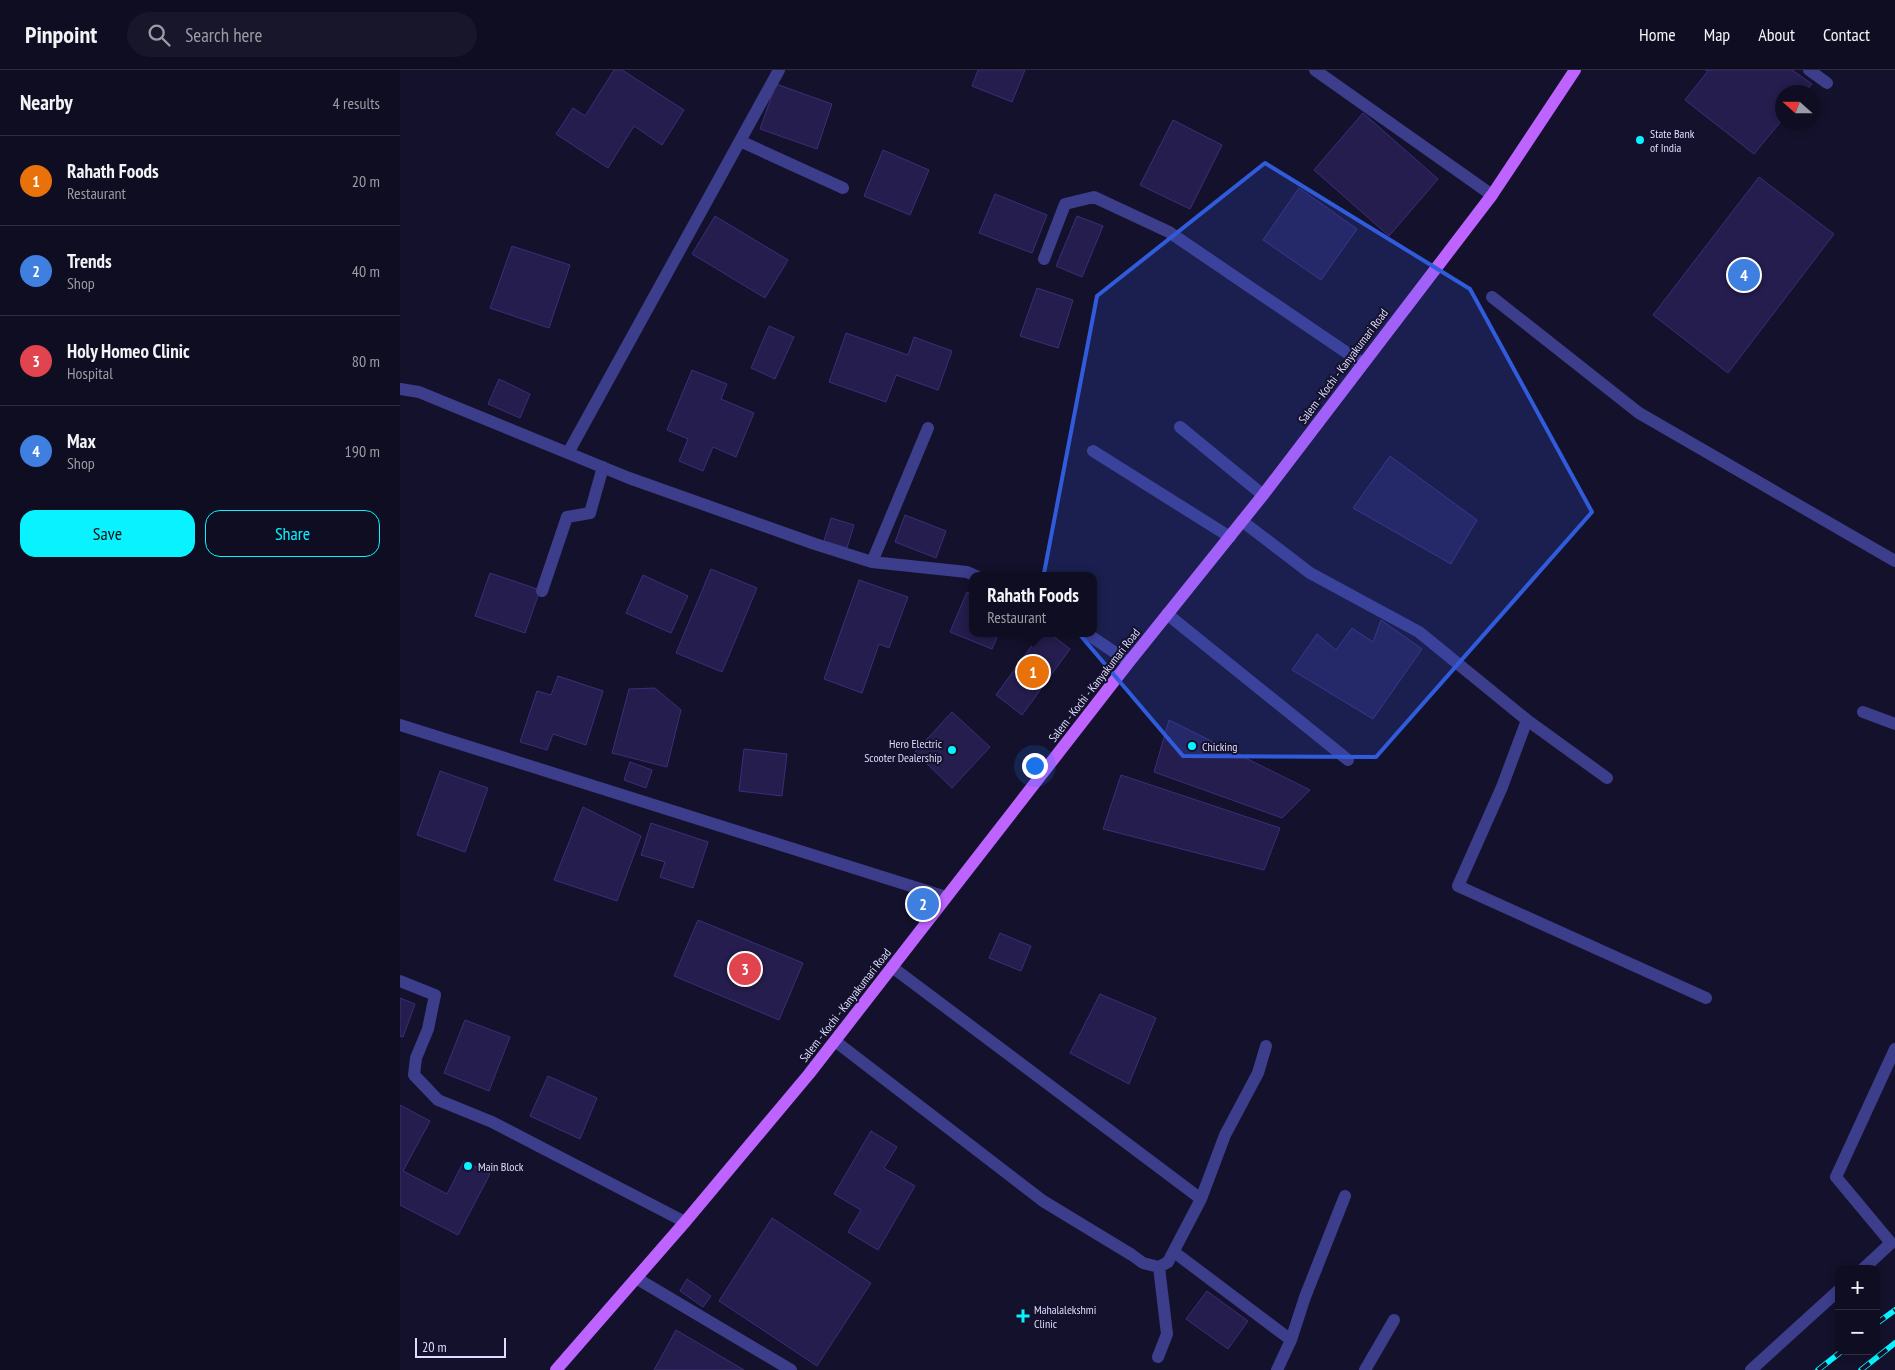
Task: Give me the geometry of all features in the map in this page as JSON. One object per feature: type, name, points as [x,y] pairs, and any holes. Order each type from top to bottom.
[{"type":"main road","name":"Salem - Kochi - Kanyakumari Road","points":[[556,1370],[685,1222],[809,1074],[1129,662],[1263,495],[1492,195],[1575,70]]},
{"type":"street","points":[[568,453],[779,70]]},
{"type":"street","points":[[1314,70],[1492,195]]},
{"type":"street","points":[[1808,70],[1827,83]]},
{"type":"street","points":[[740,141],[843,188]]},
{"type":"street","points":[[1044,259],[1065,204],[1094,197],[1169,232],[1362,363]]},
{"type":"street","points":[[1492,296],[1639,413],[1895,561]]},
{"type":"street","points":[[400,389],[419,392],[603,467],[806,541],[872,562],[969,573]]},
{"type":"street","points":[[1180,427],[1263,495]]},
{"type":"street","points":[[872,562],[928,428]]},
{"type":"street","points":[[1094,451],[1230,537]]},
{"type":"street","points":[[542,591],[566,517],[590,513],[603,467]]},
{"type":"street","points":[[1242,521],[1310,573],[1419,632],[1527,720],[1607,778]]},
{"type":"street","points":[[1167,614],[1348,760]]},
{"type":"street","points":[[1092,637],[1129,662]]},
{"type":"street","points":[[1863,712],[1895,724]]},
{"type":"street","points":[[1527,720],[1502,787],[1458,886],[1706,998]]},
{"type":"street","points":[[400,725],[946,897]]},
{"type":"street","points":[[892,967],[1201,1199]]},
{"type":"street","points":[[400,981],[435,995],[428,1029],[416,1058],[414,1075],[438,1100],[492,1122],[685,1222]]},
{"type":"street","points":[[835,1040],[1043,1201],[1143,1263],[1159,1267],[1168,1262],[1201,1199],[1225,1135],[1258,1073],[1266,1046]]},
{"type":"street","points":[[1867,1265],[1891,1243],[1836,1177],[1895,1049]]},
{"type":"street","points":[[1277,1370],[1291,1340],[1305,1298],[1345,1196]]},
{"type":"street","points":[[1174,1252],[1291,1340]]},
{"type":"street","points":[[1158,1357],[1167,1334],[1159,1267]]},
{"type":"street","points":[[636,1278],[791,1370]]},
{"type":"street","points":[[1751,1370],[1835,1294]]},
{"type":"street","points":[[1365,1370],[1394,1320]]},
{"type":"highlighted area","points":[[1265,163],[1470,289],[1592,512],[1376,757],[1183,756],[1041,589],[1097,296]]},
{"type":"building","points":[[614,70],[622,70],[684,110],[662,145],[634,126],[608,168],[556,134],[573,108],[585,116]]},
{"type":"building","points":[[978,70],[1025,70],[1012,102],[972,86]]},
{"type":"building","points":[[1705,70],[1792,70],[1812,84],[1775,85],[1775,128],[1754,154],[1685,100],[1708,71]]},
{"type":"building","points":[[776,84],[832,104],[817,149],[760,129]]},
{"type":"building","points":[[1363,113],[1438,179],[1389,236],[1314,170]]},
{"type":"building","points":[[1173,120],[1222,145],[1190,209],[1140,185]]},
{"type":"building","points":[[883,150],[929,170],[910,215],[864,196]]},
{"type":"building","points":[[1759,177],[1834,234],[1728,373],[1653,315]]},
{"type":"building","points":[[1299,188],[1357,229],[1321,280],[1263,240]]},
{"type":"building","points":[[995,194],[1047,215],[1032,253],[979,233]]},
{"type":"building","points":[[715,216],[788,260],[765,298],[692,254]]},
{"type":"building","points":[[1077,216],[1103,226],[1082,277],[1056,266]]},
{"type":"building","points":[[512,246],[570,265],[549,328],[490,308]]},
{"type":"building","points":[[1037,288],[1073,300],[1058,348],[1020,336]]},
{"type":"building","points":[[769,326],[794,337],[775,379],[751,368]]},
{"type":"building","points":[[846,333],[908,355],[914,337],[952,351],[938,390],[896,375],[886,402],[829,382]]},
{"type":"building","points":[[692,370],[727,384],[721,399],[754,413],[736,457],[713,447],[703,471],[679,461],[688,439],[667,430]]},
{"type":"building","points":[[499,379],[530,394],[520,418],[488,404]]},
{"type":"building","points":[[1390,456],[1477,520],[1451,564],[1353,508]]},
{"type":"building","points":[[905,515],[946,531],[936,558],[895,542]]},
{"type":"building","points":[[831,518],[854,525],[847,548],[824,541]]},
{"type":"building","points":[[711,569],[757,588],[722,672],[676,653]]},
{"type":"building","points":[[490,573],[540,590],[525,633],[475,616]]},
{"type":"building","points":[[643,575],[688,596],[671,633],[626,613]]},
{"type":"building","points":[[859,580],[908,597],[889,648],[879,644],[862,693],[824,679]]},
{"type":"building","points":[[967,592],[969,593],[969,637],[997,637],[992,649],[950,632]]},
{"type":"building","points":[[1381,620],[1422,649],[1373,719],[1292,670],[1317,634],[1336,650],[1352,628],[1373,642]]},
{"type":"building","points":[[1038,637],[1054,637],[1070,649],[1022,715],[996,695]]},
{"type":"building","points":[[558,676],[603,691],[586,745],[553,734],[547,750],[520,742],[537,691],[551,695]]},
{"type":"building","points":[[655,688],[681,710],[667,767],[612,753],[629,689]]},
{"type":"building","name":"Hero Electric Scooter Dealership","points":[[952,712],[990,747],[952,788],[915,752]]},
{"type":"building","name":"Chicking","points":[[1169,720],[1310,790],[1282,818],[1154,772]]},
{"type":"building","points":[[744,749],[787,754],[782,796],[739,791]]},
{"type":"building","points":[[630,762],[652,770],[646,788],[624,780]]},
{"type":"building","points":[[440,771],[488,788],[465,852],[417,835]]},
{"type":"building","points":[[1121,775],[1280,828],[1264,870],[1103,829]]},
{"type":"building","points":[[583,807],[641,836],[617,901],[554,880]]},
{"type":"building","points":[[651,823],[708,842],[693,888],[660,877],[665,862],[641,855]]},
{"type":"building","points":[[698,920],[803,963],[779,1020],[674,976]]},
{"type":"building","points":[[1000,933],[1031,946],[1021,971],[989,958]]},
{"type":"building","points":[[1100,994],[1156,1018],[1129,1084],[1070,1053]]},
{"type":"building","points":[[400,998],[415,1004],[403,1037],[400,1036]]},
{"type":"building","points":[[465,1020],[510,1037],[489,1091],[444,1073]]},
{"type":"building","points":[[548,1076],[597,1098],[580,1139],[530,1116]]},
{"type":"building","name":"Main Block","points":[[400,1105],[430,1121],[403,1171],[447,1194],[464,1161],[490,1174],[458,1235],[400,1205]]},
{"type":"building","points":[[871,1131],[897,1147],[884,1168],[915,1186],[878,1250],[848,1232],[861,1210],[834,1194]]},
{"type":"building","points":[[772,1218],[871,1283],[817,1366],[719,1301]]},
{"type":"building","points":[[687,1279],[711,1296],[703,1307],[680,1291]]},
{"type":"building","points":[[1207,1291],[1248,1321],[1228,1349],[1186,1319]]},
{"type":"building","points":[[676,1330],[744,1370],[654,1370]]},
{"type":"railway","points":[[1880,1321],[1895,1310]]},
{"type":"railway","points":[[1861,1370],[1895,1343]]},
{"type":"railway","points":[[1818,1370],[1837,1355]]},
{"type":"place","name":"State Bank of India","points":[[1640,140]]},
{"type":"place","name":"Max","points":[[1744,275]]},
{"type":"place","name":"Rahath Foods","points":[[1033,672]]},
{"type":"place","name":"Chicking","points":[[1192,746]]},
{"type":"place","name":"Hero Electric Scooter Dealership","points":[[952,750]]},
{"type":"place","name":"Trends","points":[[923,904]]},
{"type":"place","name":"Holy Homeo Clinic","points":[[745,969]]},
{"type":"place","name":"Main Block","points":[[468,1166]]},
{"type":"place","name":"Mahalalekshmi Clinic","points":[[1023,1316]]}]
